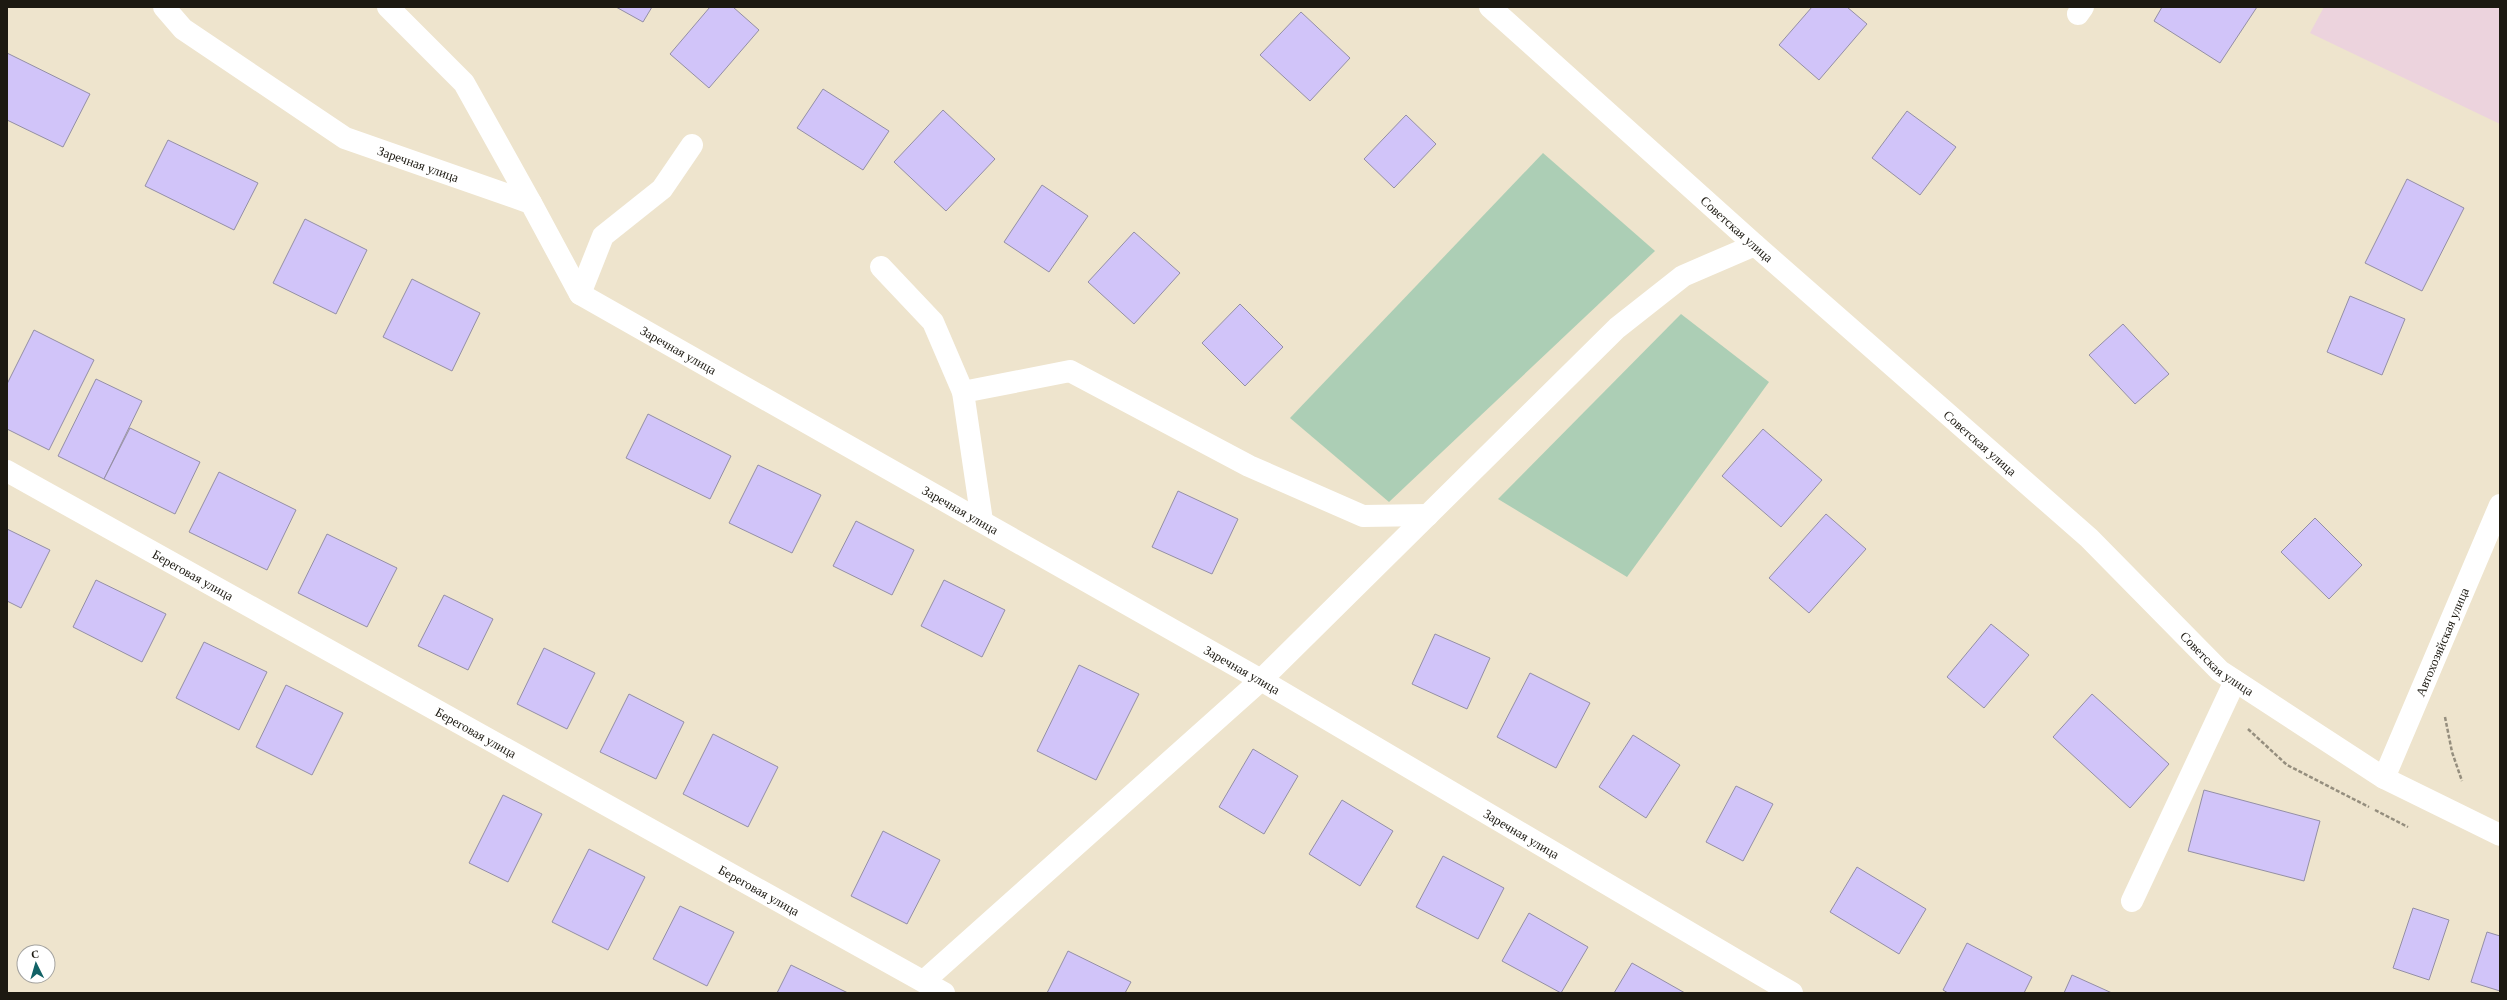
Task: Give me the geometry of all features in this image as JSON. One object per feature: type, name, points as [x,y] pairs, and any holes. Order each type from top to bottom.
[{"type":"street","name":"Заречная улица","points":[[164,7],[183,29],[345,138],[531,203]]},
{"type":"street","points":[[388,7],[464,84],[580,294]]},
{"type":"street","name":"Советская улица","points":[[1490,7],[1755,245],[2089,538],[2220,671],[2384,778],[2500,835]]},
{"type":"street","points":[[580,294],[602,236],[662,189],[692,145]]},
{"type":"street","points":[[924,981],[1261,680],[1618,328],[1683,276],[1755,245]]},
{"type":"street","points":[[881,267],[933,322],[963,392],[982,521]]},
{"type":"street","name":"Заречная улица","points":[[580,294],[1261,680],[1792,993]]},
{"type":"street","points":[[963,392],[1070,371],[1249,466],[1363,516],[1428,515]]},
{"type":"street","name":"Береговая улица","points":[[7,471],[944,993]]},
{"type":"street","name":"Автохозяйская улица","points":[[2384,778],[2500,505]]},
{"type":"street","points":[[2132,901],[2235,681]]},
{"type":"path","points":[[2444,714],[2452,752],[2463,784]]},
{"type":"shaded area","points":[[2324,7],[2500,7],[2500,124],[2310,33]]},
{"type":"green space","points":[[1543,153],[1655,251],[1389,502],[1290,418]]},
{"type":"green space","points":[[1681,314],[1769,382],[1627,577],[1498,499]]},
{"type":"building","points":[[616,7],[652,7],[643,22]]},
{"type":"building","points":[[710,7],[733,7],[759,30],[709,88],[670,54]]},
{"type":"building","points":[[1812,7],[1847,7],[1867,24],[1819,80],[1779,45]]},
{"type":"building","points":[[2162,7],[2257,7],[2220,63],[2154,21]]},
{"type":"building","points":[[1301,12],[1350,58],[1310,101],[1260,55]]},
{"type":"building","points":[[7,53],[90,94],[63,147],[7,120]]},
{"type":"building","points":[[823,89],[889,131],[863,170],[797,128]]},
{"type":"building","points":[[943,110],[995,159],[946,211],[894,162]]},
{"type":"building","points":[[1907,111],[1956,147],[1920,195],[1872,158]]},
{"type":"building","points":[[1406,115],[1436,144],[1394,188],[1364,159]]},
{"type":"building","points":[[168,140],[258,183],[234,230],[145,186]]},
{"type":"building","points":[[2407,179],[2464,208],[2422,291],[2365,263]]},
{"type":"building","points":[[1042,185],[1088,216],[1049,272],[1004,242]]},
{"type":"building","points":[[305,219],[367,250],[336,314],[273,283]]},
{"type":"building","points":[[1134,232],[1180,273],[1134,324],[1088,282]]},
{"type":"building","points":[[412,279],[480,313],[452,371],[383,337]]},
{"type":"building","points":[[2350,296],[2405,319],[2382,375],[2327,352]]},
{"type":"building","points":[[1240,304],[1283,347],[1245,386],[1202,343]]},
{"type":"building","points":[[2123,324],[2169,374],[2135,404],[2089,355]]},
{"type":"building","points":[[34,330],[94,360],[49,450],[7,429],[7,384]]},
{"type":"building","points":[[96,379],[142,401],[104,479],[58,456]]},
{"type":"building","points":[[648,414],[731,456],[710,499],[626,458]]},
{"type":"building","points":[[130,428],[200,462],[175,514],[104,479]]},
{"type":"building","points":[[1763,429],[1822,480],[1781,527],[1722,476]]},
{"type":"building","points":[[758,465],[821,495],[792,553],[729,523]]},
{"type":"building","points":[[219,472],[296,510],[267,570],[189,532]]},
{"type":"building","points":[[1178,491],[1238,519],[1212,574],[1152,547]]},
{"type":"building","points":[[1826,514],[1866,549],[1809,613],[1769,578]]},
{"type":"building","points":[[2315,518],[2362,565],[2329,599],[2281,552]]},
{"type":"building","points":[[856,521],[914,550],[892,595],[833,566]]},
{"type":"building","points":[[7,529],[50,550],[21,608],[7,601]]},
{"type":"building","points":[[327,534],[397,568],[367,627],[298,593]]},
{"type":"building","points":[[96,580],[166,614],[142,662],[73,627]]},
{"type":"building","points":[[944,580],[1005,610],[982,657],[921,626]]},
{"type":"building","points":[[444,595],[493,619],[468,670],[418,646]]},
{"type":"building","points":[[1991,624],[2029,655],[1984,708],[1947,677]]},
{"type":"building","points":[[1435,634],[1490,658],[1467,709],[1412,684]]},
{"type":"building","points":[[204,642],[267,672],[239,730],[176,698]]},
{"type":"building","points":[[544,648],[595,673],[567,729],[517,704]]},
{"type":"building","points":[[1079,665],[1139,694],[1096,780],[1037,751]]},
{"type":"building","points":[[1530,673],[1590,703],[1556,768],[1497,737]]},
{"type":"building","points":[[286,685],[343,713],[312,775],[256,747]]},
{"type":"building","points":[[629,694],[684,722],[656,779],[600,752]]},
{"type":"building","points":[[2092,694],[2169,764],[2130,808],[2053,737]]},
{"type":"building","points":[[713,734],[778,767],[748,827],[683,794]]},
{"type":"building","points":[[1633,735],[1680,765],[1646,818],[1599,787]]},
{"type":"building","points":[[1253,749],[1298,776],[1264,834],[1219,807]]},
{"type":"building","points":[[1736,786],[1773,804],[1743,861],[1706,842]]},
{"type":"building","points":[[2204,790],[2320,821],[2304,881],[2188,851]]},
{"type":"building","points":[[503,795],[542,814],[508,882],[469,863]]},
{"type":"building","points":[[1342,800],[1393,831],[1360,886],[1309,854]]},
{"type":"building","points":[[883,831],[940,860],[907,924],[851,896]]},
{"type":"building","points":[[589,849],[645,877],[608,950],[552,922]]},
{"type":"building","points":[[1443,856],[1504,888],[1478,939],[1416,907]]},
{"type":"building","points":[[1857,867],[1926,909],[1899,954],[1830,912]]},
{"type":"building","points":[[680,906],[734,932],[707,986],[653,959]]},
{"type":"building","points":[[2413,908],[2449,920],[2429,980],[2393,968]]},
{"type":"building","points":[[1529,913],[1588,947],[1561,993],[1502,961]]},
{"type":"building","points":[[2487,932],[2500,936],[2500,991],[2471,982]]},
{"type":"building","points":[[1967,943],[2032,977],[2024,993],[1948,993],[1943,990]]},
{"type":"building","points":[[1068,951],[1131,982],[1125,993],[1047,993]]},
{"type":"building","points":[[1632,963],[1685,993],[1614,993]]},
{"type":"building","points":[[791,965],[848,993],[777,993]]},
{"type":"building","points":[[2072,975],[2112,993],[2064,993]]}]
